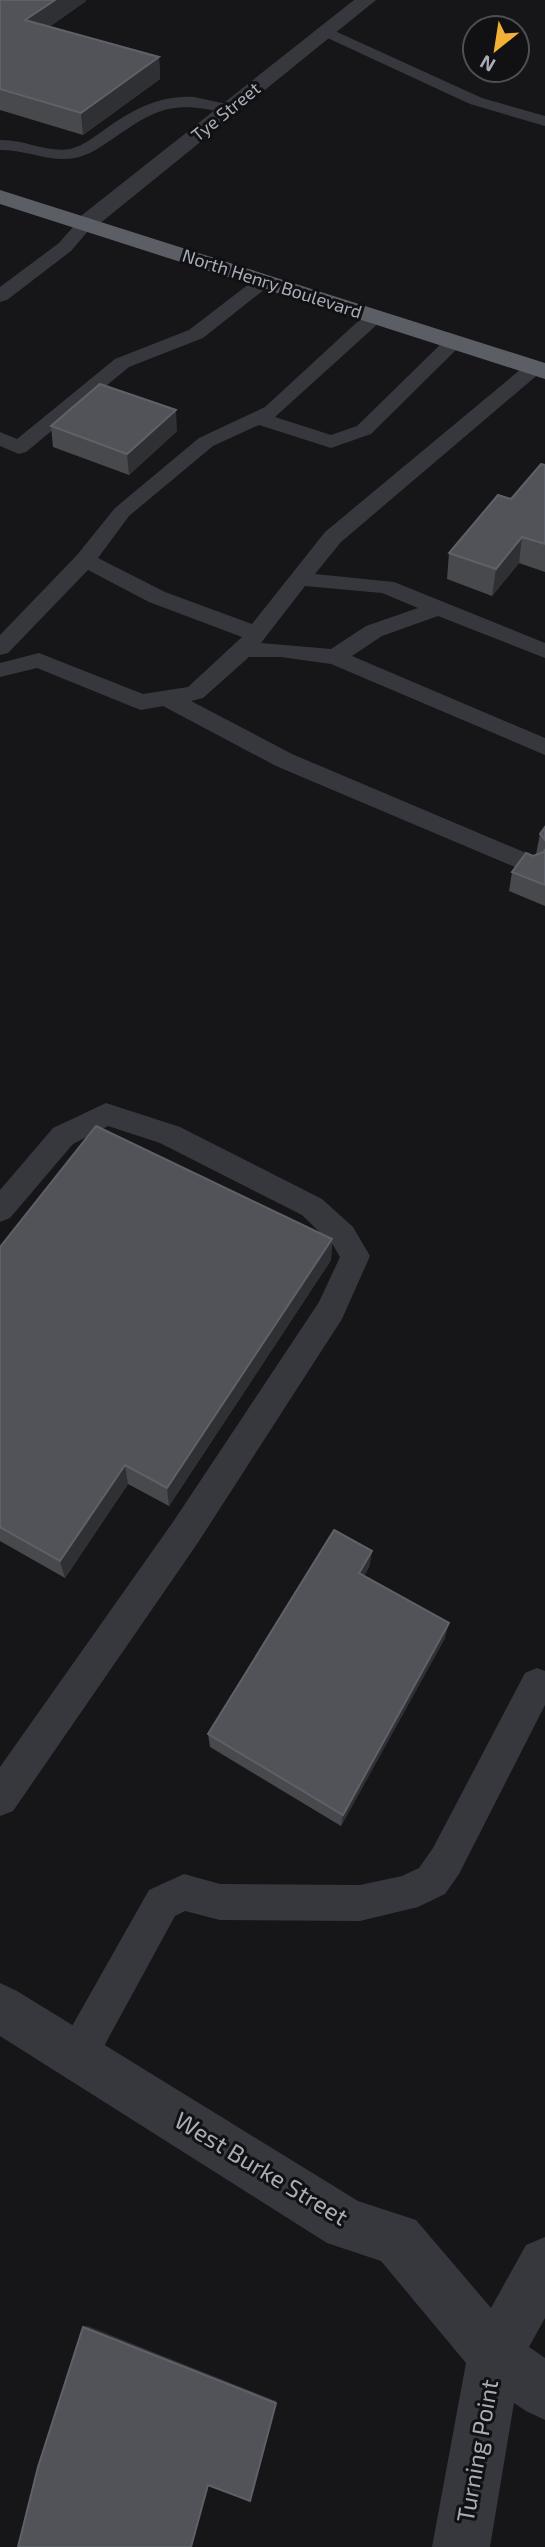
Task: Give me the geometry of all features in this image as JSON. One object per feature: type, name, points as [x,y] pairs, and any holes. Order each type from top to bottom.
[{"type":"highway","name":"North Henry Boulevard","points":[[0,197],[539,369]]},
{"type":"street","name":"Tye Street","points":[[85,224],[366,0]]},
{"type":"street","name":"West Burke Street","points":[[0,2008],[345,2224],[397,2239],[495,2355],[545,2392]]},
{"type":"street","name":"Turning Point","points":[[461,2547],[495,2355],[545,2264]]},
{"type":"lane","points":[[326,32],[476,101],[545,121]]},
{"type":"lane","points":[[0,145],[17,144],[72,154],[86,149],[137,115],[173,100],[230,109]]},
{"type":"lane","points":[[0,296],[65,247],[85,224]]},
{"type":"lane","points":[[0,438],[19,448],[121,363],[196,334],[264,281]]},
{"type":"lane","points":[[0,648],[85,560],[122,512],[206,442],[272,411],[374,317]]},
{"type":"lane","points":[[258,418],[331,442],[363,430],[454,342]]},
{"type":"lane","points":[[0,670],[39,660],[141,702],[195,693],[249,642],[334,537],[539,369]]},
{"type":"lane","points":[[85,560],[249,642],[281,650],[335,657],[545,747]]},
{"type":"lane","points":[[299,579],[386,587],[545,651]]},
{"type":"lane","points":[[335,657],[374,631],[439,608]]},
{"type":"lane","points":[[166,698],[284,760],[529,864]]},
{"type":"lane","points":[[0,1210],[63,1136],[106,1114],[170,1135],[312,1207],[344,1236],[355,1256],[331,1310],[192,1522],[0,1798]]},
{"type":"lane","points":[[77,2056],[162,1903],[184,1892],[220,1902],[360,1903],[405,1894],[432,1881],[446,1861],[537,1685]]},
{"type":"building","points":[[0,0],[55,0],[25,20],[159,57],[81,113],[0,89]]},
{"type":"building","points":[[100,384],[176,410],[127,454],[51,426]]},
{"type":"building","points":[[541,464],[545,465],[545,544],[522,537],[496,569],[449,553],[498,495],[511,499]]},
{"type":"building","points":[[545,827],[545,840],[540,834]]},
{"type":"building","points":[[545,849],[545,885],[512,872],[526,853],[533,856]]},
{"type":"building","points":[[96,1126],[332,1239],[167,1488],[125,1465],[60,1561],[0,1527],[0,1247]]},
{"type":"building","points":[[334,1530],[372,1551],[359,1573],[449,1623],[343,1815],[208,1734]]},
{"type":"building","points":[[83,2327],[276,2403],[250,2501],[208,2485],[191,2547],[18,2547],[38,2467]]}]
